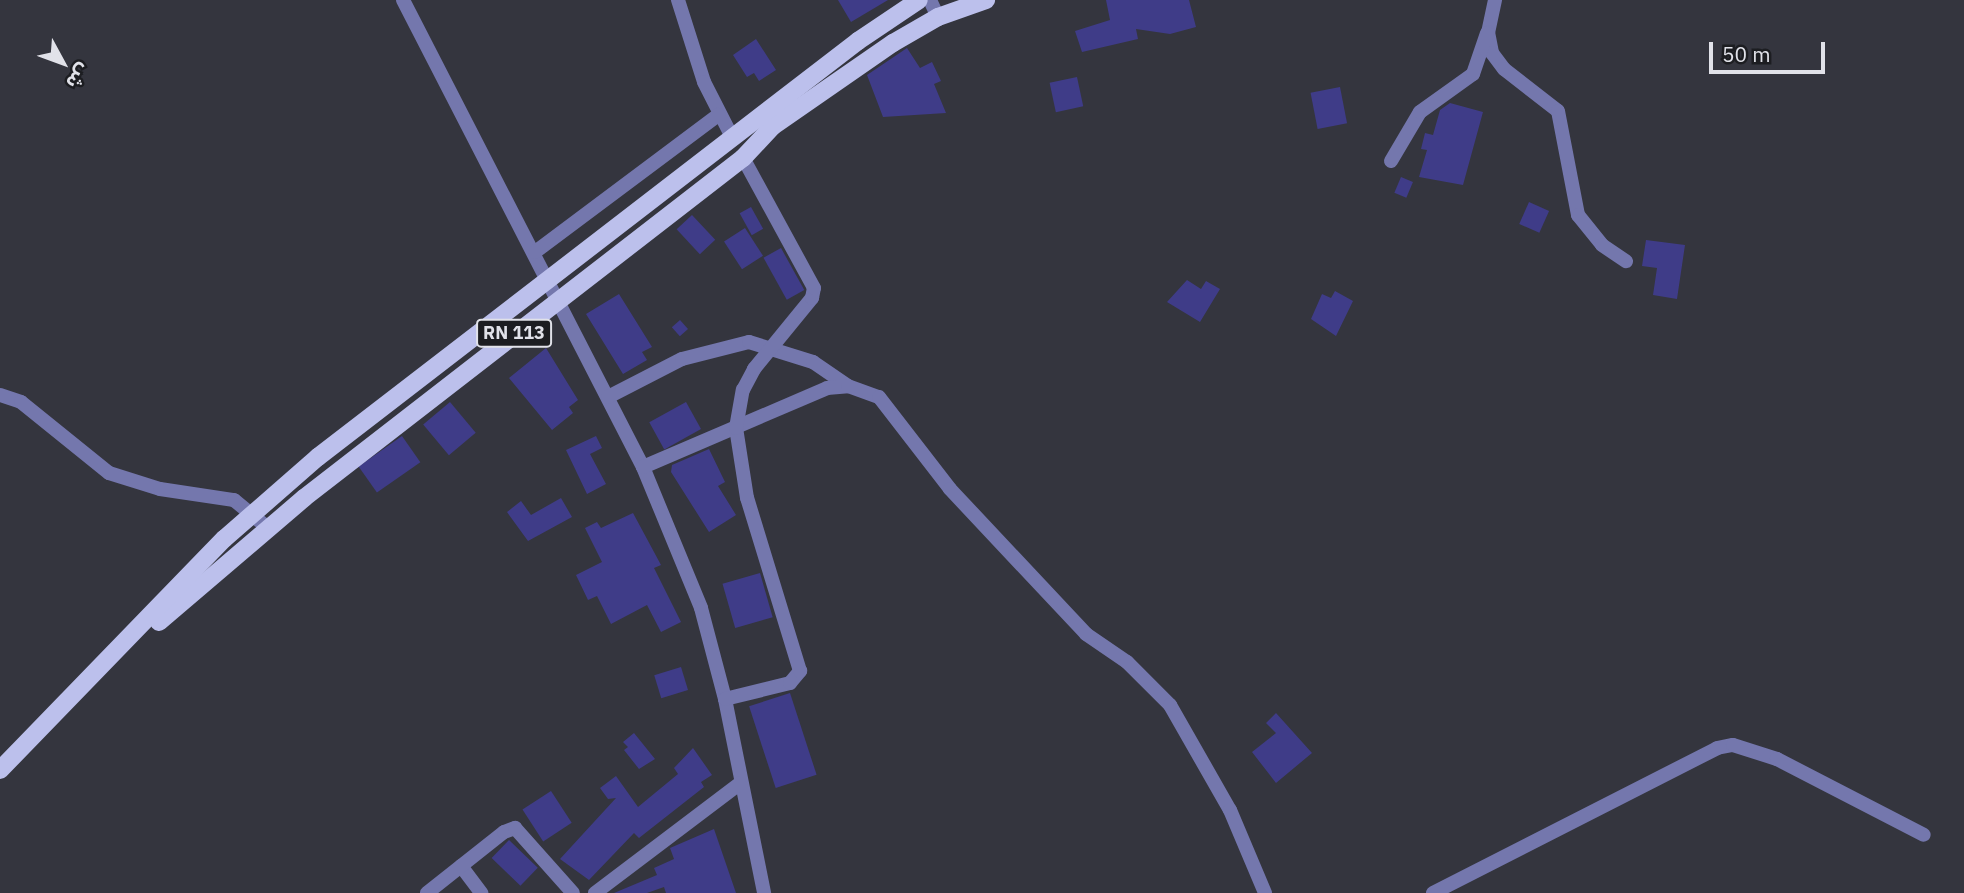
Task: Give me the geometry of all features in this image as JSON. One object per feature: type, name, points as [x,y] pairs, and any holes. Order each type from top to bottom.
[{"type":"main road","name":"RN 113","points":[[0,769],[253,513],[548,277],[919,0]]},
{"type":"main road","name":"RN 113","points":[[67,702],[268,528],[559,298],[743,158],[774,126],[938,18],[986,0]]},
{"type":"street","points":[[403,0],[559,298],[643,467],[701,608],[725,699],[739,784],[764,893]]},
{"type":"street","points":[[678,0],[718,115],[732,137]]},
{"type":"street","points":[[930,0],[938,18]]},
{"type":"street","points":[[1391,161],[1420,112],[1473,74],[1488,32],[1494,0]]},
{"type":"street","points":[[1488,32],[1492,53],[1504,69],[1558,111],[1578,215],[1602,245],[1626,261]]},
{"type":"street","points":[[535,253],[718,115]]},
{"type":"street","points":[[725,699],[790,683],[800,671],[747,498],[736,428],[743,390],[771,348],[812,298],[814,288],[743,158]]},
{"type":"street","points":[[608,397],[682,359],[749,342],[813,362],[848,386],[879,397],[950,489],[1086,634],[1135,669],[1170,705],[1230,810],[1265,893]]},
{"type":"street","points":[[643,467],[827,388],[848,386]]},
{"type":"street","points":[[0,395],[21,402],[109,473],[160,489],[221,496],[253,513],[268,528]]},
{"type":"street","points":[[1433,893],[1717,748],[1733,745],[1777,758],[1924,835]]},
{"type":"street","points":[[595,893],[616,886],[739,784]]},
{"type":"street","points":[[427,893],[504,832],[515,828],[573,893]]},
{"type":"street","points":[[461,866],[481,893]]},
{"type":"building","points":[[838,0],[888,0],[851,22]]},
{"type":"building","points":[[1106,0],[1189,0],[1196,27],[1170,34],[1136,29],[1138,39],[1082,52],[1075,31],[1110,20]]},
{"type":"building","points":[[756,39],[776,70],[759,81],[754,73],[747,77],[733,55]]},
{"type":"building","points":[[907,48],[920,68],[932,62],[941,81],[934,84],[946,113],[883,117],[867,75]]},
{"type":"building","points":[[1077,77],[1083,106],[1056,112],[1050,83]]},
{"type":"building","points":[[1340,87],[1347,123],[1318,129],[1311,93]]},
{"type":"building","points":[[1450,103],[1483,112],[1463,185],[1419,177],[1427,150],[1421,149],[1425,133],[1433,135],[1440,110]]},
{"type":"building","points":[[1401,177],[1413,182],[1406,198],[1394,193]]},
{"type":"building","points":[[1529,202],[1549,211],[1539,233],[1519,224]]},
{"type":"building","points":[[751,207],[763,229],[752,235],[740,213]]},
{"type":"building","points":[[692,215],[715,240],[700,254],[677,229]]},
{"type":"building","points":[[745,228],[763,256],[742,269],[724,242]]},
{"type":"building","points":[[1646,240],[1685,245],[1677,299],[1653,295],[1657,268],[1642,266]]},
{"type":"building","points":[[781,248],[804,290],[787,300],[764,258]]},
{"type":"building","points":[[1187,280],[1201,289],[1206,281],[1220,289],[1200,322],[1167,302]]},
{"type":"building","points":[[1335,291],[1353,301],[1336,336],[1311,319],[1322,294],[1331,298]]},
{"type":"building","points":[[619,294],[652,347],[642,352],[647,360],[623,374],[586,314]]},
{"type":"building","points":[[680,320],[688,329],[680,336],[672,327]]},
{"type":"building","points":[[546,348],[578,400],[569,407],[573,413],[552,430],[509,378]]},
{"type":"building","points":[[450,402],[476,433],[449,455],[423,424]]},
{"type":"building","points":[[686,402],[701,429],[664,449],[649,422]]},
{"type":"building","points":[[402,436],[420,462],[377,493],[359,466]]},
{"type":"building","points":[[596,436],[602,448],[590,454],[606,484],[587,494],[566,450]]},
{"type":"building","points":[[709,449],[725,482],[718,486],[736,515],[709,532],[671,472],[672,465]]},
{"type":"building","points":[[561,498],[572,517],[528,541],[507,512],[521,501],[531,515]]},
{"type":"building","points":[[633,513],[661,565],[654,568],[681,622],[661,632],[647,605],[611,624],[597,596],[588,600],[576,575],[602,562],[585,528],[597,522],[601,528]]},
{"type":"building","points":[[760,573],[773,617],[735,628],[723,584]]},
{"type":"building","points":[[681,667],[688,690],[661,698],[654,675]]},
{"type":"building","points":[[790,693],[817,775],[776,788],[749,706]]},
{"type":"building","points":[[1276,713],[1312,753],[1276,783],[1252,752],[1276,733],[1266,723]]},
{"type":"building","points":[[634,733],[655,759],[639,769],[624,750],[628,747],[623,742]]},
{"type":"building","points":[[693,748],[712,775],[701,782],[704,787],[639,838],[634,833],[589,880],[560,859],[616,798],[608,799],[600,788],[616,776],[638,807],[678,774],[674,768]]},
{"type":"building","points":[[551,791],[572,823],[543,841],[522,810]]},
{"type":"building","points":[[714,829],[736,893],[666,893],[664,887],[647,893],[614,893],[657,875],[654,868],[674,859],[670,848]]},
{"type":"building","points":[[509,840],[538,868],[520,886],[492,858]]}]
